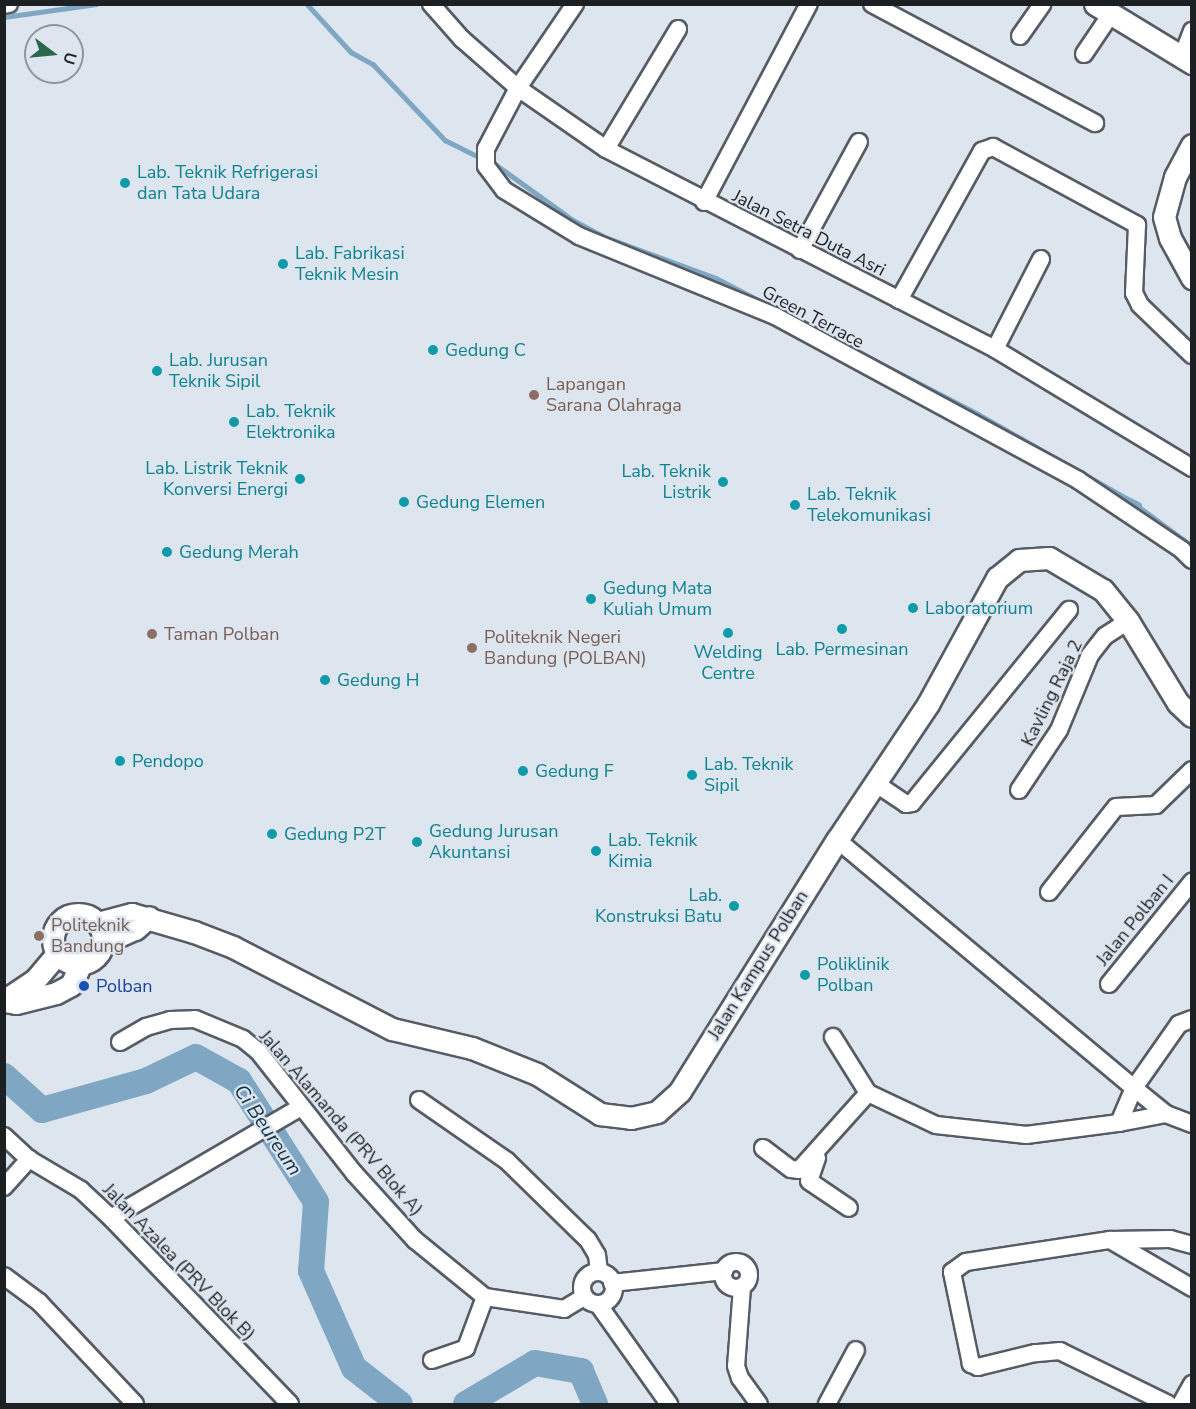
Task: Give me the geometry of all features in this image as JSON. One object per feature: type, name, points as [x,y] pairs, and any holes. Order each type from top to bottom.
[{"type":"street","name":"Jalan Setra Duta Asri","points":[[431,4],[462,39],[518,88],[606,149],[704,202],[994,349],[1191,468]]},
{"type":"street","points":[[518,88],[575,4]]},
{"type":"street","points":[[704,202],[809,4]]},
{"type":"street","points":[[872,4],[1095,123]]},
{"type":"street","points":[[1020,36],[1042,4]]},
{"type":"street","points":[[1084,54],[1103,9],[1186,60],[1191,32]]},
{"type":"street","points":[[606,149],[678,29]]},
{"type":"street","name":"Green Terrace","points":[[518,88],[490,140],[486,166],[504,190],[527,207],[579,236],[775,316],[1078,480],[1182,550],[1191,560]]},
{"type":"street","points":[[800,250],[859,142]]},
{"type":"street","points":[[1191,146],[1175,177],[1164,217],[1170,238],[1191,278]]},
{"type":"street","points":[[899,300],[982,151],[993,147],[1137,225],[1134,293],[1140,305],[1191,354]]},
{"type":"street","points":[[994,349],[1041,259]]},
{"type":"street","name":"Jalan Kampus Polban","points":[[100,933],[132,914],[149,917],[234,947],[392,1029],[472,1048],[537,1074],[600,1114],[631,1118],[657,1112],[680,1090],[837,840],[928,704],[998,578],[1019,560],[1049,558],[1065,565],[1103,590],[1128,621],[1178,703],[1191,716]]},
{"type":"street","points":[[875,783],[906,804],[912,803],[1069,610]]},
{"type":"street","name":"Kavling Raja 2","points":[[1019,790],[1059,730],[1090,655],[1105,636],[1128,621]]},
{"type":"street","points":[[1049,892],[1116,807],[1156,805],[1191,770]]},
{"type":"street","points":[[837,840],[1166,1114],[1191,1124]]},
{"type":"street","name":"Jalan Polban I","points":[[1109,984],[1191,882]]},
{"type":"street","points":[[4,1001],[16,1003],[57,993],[71,986],[81,964],[99,954],[100,933],[82,913],[61,919],[52,939],[57,954],[63,960],[81,964]]},
{"type":"street","points":[[4,1001],[35,980],[57,954]]},
{"type":"street","points":[[1119,1123],[1134,1088],[1179,1024],[1191,1019]]},
{"type":"street","name":"Jalan Alamanda (PRV Blok A)","points":[[120,1042],[146,1027],[170,1020],[211,1023],[258,1051],[354,1173],[415,1240],[485,1297],[564,1310],[591,1300]]},
{"type":"street","points":[[833,1037],[868,1093],[936,1125],[990,1132],[1062,1132],[1166,1114]]},
{"type":"street","points":[[763,1148],[797,1171],[868,1093]]},
{"type":"street","points":[[419,1100],[507,1161],[588,1240],[597,1255],[611,1297],[591,1300]]},
{"type":"street","points":[[111,1218],[302,1107]]},
{"type":"street","name":"Jalan Azalea (PRV Blok B)","points":[[4,1136],[29,1159],[81,1190],[111,1218],[290,1404]]},
{"type":"street","points":[[824,1144],[810,1168],[808,1181],[849,1208]]},
{"type":"street","points":[[4,1187],[29,1159]]},
{"type":"street","points":[[1168,1404],[1060,1351],[1035,1353],[978,1367],[971,1364],[952,1277],[954,1267],[966,1262],[1110,1240],[1170,1239],[1191,1245]]},
{"type":"street","points":[[1110,1240],[1191,1288]]},
{"type":"street","points":[[669,1404],[591,1300],[584,1280],[724,1271],[731,1263],[747,1267],[749,1278],[742,1287],[736,1365],[740,1378],[759,1404]]},
{"type":"street","points":[[4,1276],[39,1302],[135,1404]]},
{"type":"street","points":[[432,1360],[466,1348],[485,1297]]},
{"type":"street","points":[[827,1404],[856,1350]]},
{"type":"street","points":[[1181,1404],[1191,1384]]},
{"type":"waterway","points":[[4,17],[96,4]]},
{"type":"waterway","points":[[307,4],[351,52],[373,64],[445,140],[483,159]]},
{"type":"waterway","points":[[491,161],[573,220],[605,237],[716,278],[978,414],[1139,505],[1131,501],[1192,546]]},
{"type":"waterway","name":"Ci Beureum","points":[[4,1076],[42,1110],[146,1081],[196,1057],[239,1081],[316,1202],[311,1271],[354,1368],[400,1404]]},
{"type":"waterway","name":"Ci Beureum","points":[[466,1404],[535,1363],[581,1371],[595,1404]]},
{"type":"place","name":"Lab. Teknik Refrigerasi dan Tata Udara","points":[[125,183]]},
{"type":"place","name":"Lab. Fabrikasi Teknik Mesin","points":[[283,264]]},
{"type":"place","name":"Gedung C","points":[[433,350]]},
{"type":"place","name":"Lab. Jurusan Teknik Sipil","points":[[157,371]]},
{"type":"place","name":"Lapangan Sarana Olahraga","points":[[534,395]]},
{"type":"place","name":"Lab. Teknik Elektronika","points":[[234,422]]},
{"type":"place","name":"Lab. Listrik Teknik Konversi Energi","points":[[300,479]]},
{"type":"place","name":"Lab. Teknik Listrik","points":[[723,482]]},
{"type":"place","name":"Gedung Elemen","points":[[404,502]]},
{"type":"place","name":"Lab. Teknik Telekomunikasi","points":[[795,505]]},
{"type":"place","name":"Gedung Merah","points":[[167,552]]},
{"type":"place","name":"Gedung Mata Kuliah Umum","points":[[591,599]]},
{"type":"place","name":"Laboratorium","points":[[913,608]]},
{"type":"place","name":"Lab. Permesinan","points":[[842,629]]},
{"type":"place","name":"Welding Centre","points":[[728,633]]},
{"type":"place","name":"Taman Polban","points":[[152,634]]},
{"type":"place","name":"Politeknik Negeri Bandung (POLBAN)","points":[[472,648]]},
{"type":"place","name":"Gedung H","points":[[325,680]]},
{"type":"place","name":"Pendopo","points":[[120,761]]},
{"type":"place","name":"Gedung F","points":[[523,771]]},
{"type":"place","name":"Lab. Teknik Sipil","points":[[692,775]]},
{"type":"place","name":"Gedung P2T","points":[[272,834]]},
{"type":"place","name":"Gedung Jurusan Akuntansi","points":[[417,842]]},
{"type":"place","name":"Lab. Teknik Kimia","points":[[596,851]]},
{"type":"place","name":"Lab. Konstruksi Batu","points":[[734,906]]},
{"type":"place","name":"Politeknik Bandung","points":[[39,936]]},
{"type":"place","name":"Poliklinik Polban","points":[[805,975]]},
{"type":"place","name":"Polban","points":[[84,986]]}]
